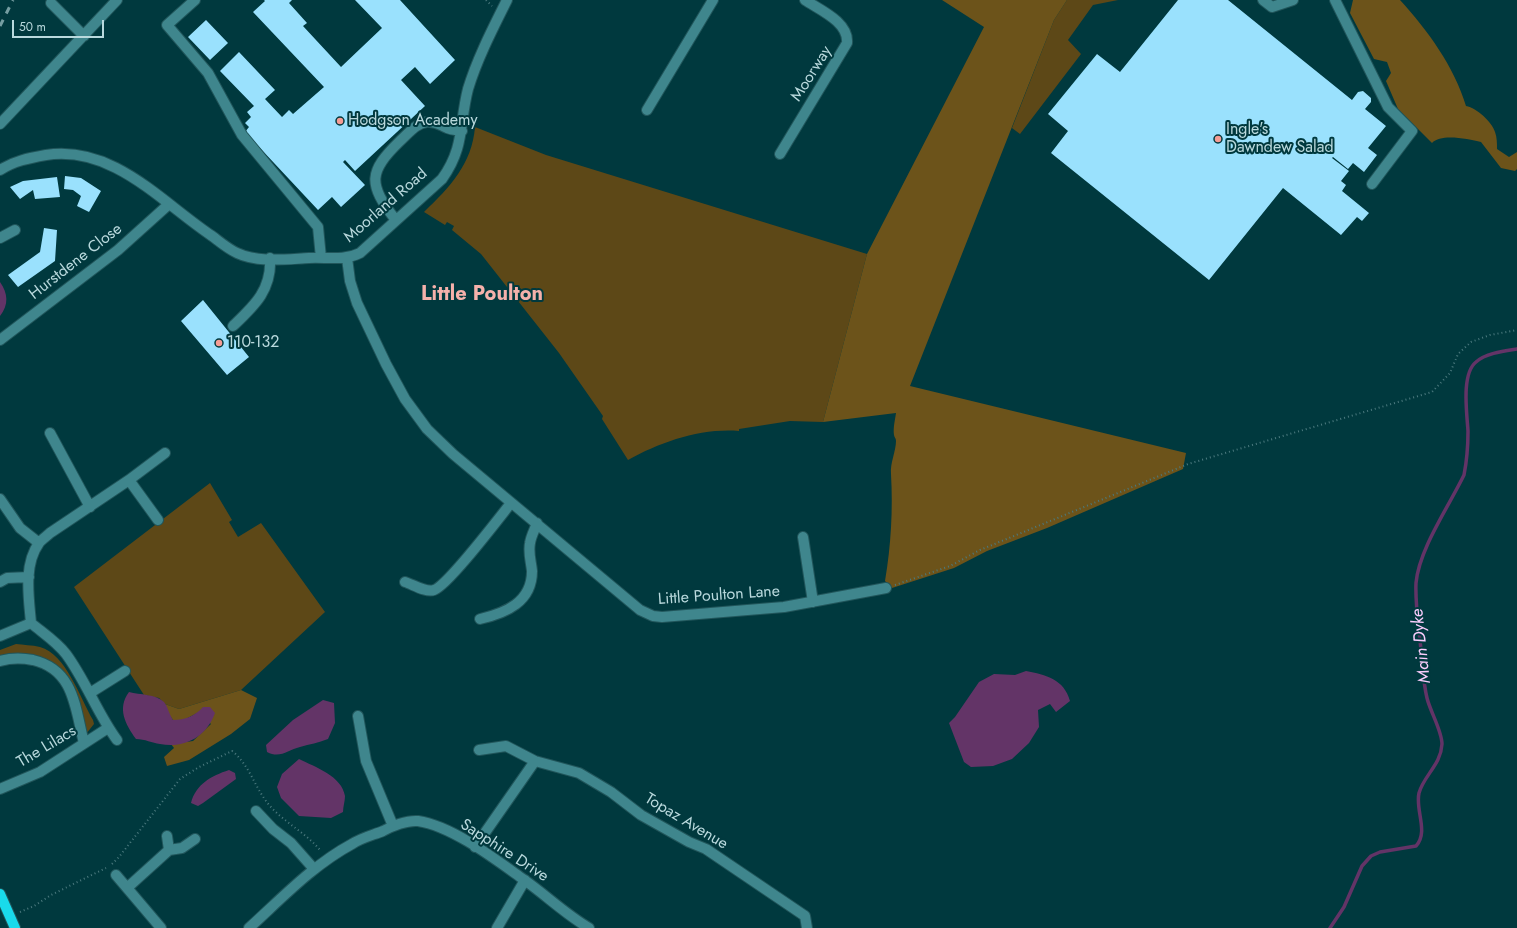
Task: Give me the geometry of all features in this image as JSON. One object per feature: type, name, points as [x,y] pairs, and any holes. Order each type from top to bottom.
[{"type":"main road","points":[[0,894],[15,928]]},
{"type":"street","points":[[0,124],[117,0]]},
{"type":"street","points":[[195,0],[167,25],[208,73],[242,135],[318,227],[321,258]]},
{"type":"street","name":"Moorland Road","points":[[0,170],[20,160],[42,156],[65,154],[86,156],[118,168],[237,253],[254,257],[270,258],[347,258],[360,253],[395,219],[442,179],[454,159],[462,131],[468,89],[507,0]]},
{"type":"street","points":[[647,110],[713,0]]},
{"type":"street","name":"Moorway","points":[[780,154],[846,48],[847,43],[847,34],[842,26],[806,0]]},
{"type":"street","points":[[1263,0],[1272,7],[1293,0]]},
{"type":"street","points":[[1335,0],[1388,107],[1412,131],[1372,184]]},
{"type":"street","points":[[51,3],[84,36]]},
{"type":"street","points":[[395,219],[385,206],[375,184],[375,176],[384,157],[412,129],[425,122],[432,122],[447,128],[462,131]]},
{"type":"street","name":"Hurstdene Close","points":[[0,340],[118,250],[168,205]]},
{"type":"street","points":[[0,238],[15,230]]},
{"type":"street","points":[[233,326],[263,295],[270,270],[270,258]]},
{"type":"street","name":"Little Poulton Lane","points":[[347,258],[350,281],[357,304],[405,399],[427,429],[511,503],[537,523],[640,610],[653,616],[752,610],[812,602],[886,588]]},
{"type":"street","points":[[50,433],[90,507]]},
{"type":"street","points":[[117,740],[108,728],[90,692],[65,653],[31,623],[30,566],[39,543],[165,453]]},
{"type":"street","points":[[129,480],[158,520]]},
{"type":"street","points":[[0,499],[20,528],[39,543]]},
{"type":"street","points":[[405,582],[430,591],[438,588],[463,562],[511,503]]},
{"type":"street","points":[[480,619],[504,612],[518,603],[527,593],[531,581],[532,569],[529,559],[530,542],[537,523]]},
{"type":"street","points":[[803,537],[812,602]]},
{"type":"street","points":[[0,582],[8,578],[29,577]]},
{"type":"street","points":[[2,636],[31,623]]},
{"type":"street","points":[[0,662],[12,659],[31,659],[50,666],[59,672],[66,683],[77,710],[84,743]]},
{"type":"street","points":[[90,692],[125,671]]},
{"type":"street","points":[[358,716],[366,761],[393,826]]},
{"type":"street","name":"The Lilacs","points":[[0,789],[30,777],[108,728]]},
{"type":"street","name":"Topaz Avenue","points":[[479,750],[506,746],[535,761],[579,773],[611,792],[641,815],[689,842],[706,849],[805,916],[807,928]]},
{"type":"street","points":[[475,847],[535,761]]},
{"type":"street","points":[[256,811],[273,829],[291,843],[314,869]]},
{"type":"street","name":"Sapphire Drive","points":[[249,928],[314,869],[328,859],[353,843],[393,826],[416,821],[438,827],[475,847],[525,880],[578,922],[589,928]]},
{"type":"street","points":[[167,836],[169,850]]},
{"type":"street","points":[[128,888],[169,850],[182,848],[195,839]]},
{"type":"street","points":[[116,875],[161,928]]},
{"type":"street","points":[[497,928],[525,880]]},
{"type":"path","points":[[886,588],[950,566],[980,550],[1188,464],[1432,392],[1450,373],[1458,354],[1470,342],[1490,335],[1517,330]]},
{"type":"path","points":[[10,917],[34,906],[50,894],[109,867],[119,857],[180,778],[232,751],[245,766],[271,807],[313,842],[328,859]]},
{"type":"shaded area","points":[[942,0],[1067,0],[1054,20],[910,386],[1186,453],[1183,469],[1047,528],[987,551],[954,568],[892,588],[885,581],[891,528],[891,470],[896,445],[894,430],[896,413],[823,422],[867,254],[984,27]]},
{"type":"shaded area","points":[[1067,0],[1118,0],[1093,5],[1068,40],[1081,54],[1020,134],[1012,128],[1054,20]]},
{"type":"shaded area","points":[[1353,0],[1400,0],[1439,50],[1455,77],[1466,106],[1479,112],[1491,124],[1496,134],[1497,149],[1509,157],[1517,152],[1517,169],[1515,171],[1501,168],[1481,142],[1448,137],[1436,140],[1432,143],[1398,109],[1386,81],[1391,73],[1387,62],[1374,59],[1350,13]]},
{"type":"shaded area","name":"Hodgson Academy","points":[[475,127],[546,155],[867,254],[823,422],[790,421],[739,429],[739,431],[695,434],[654,447],[628,460],[602,419],[603,416],[559,353],[481,254],[452,230],[454,226],[447,222],[445,225],[424,212],[451,184],[464,164],[473,140]]},
{"type":"shaded area","points":[[0,282],[5,290],[6,303],[0,316]]},
{"type":"shaded area","points":[[210,483],[232,520],[229,522],[238,537],[261,523],[325,612],[241,690],[179,709],[165,704],[159,698],[144,695],[74,587]]},
{"type":"shaded area","points":[[16,644],[31,645],[49,651],[65,667],[93,720],[94,724],[86,734],[60,669],[0,658],[0,650]]},
{"type":"shaded area","points":[[1026,671],[1047,676],[1059,683],[1070,701],[1056,712],[1050,704],[1038,710],[1039,727],[1029,743],[1012,759],[993,766],[971,767],[964,762],[949,723],[955,717],[979,682],[994,674],[1015,675]]},
{"type":"shaded area","points":[[241,690],[257,698],[250,719],[231,734],[189,760],[167,766],[164,757],[174,748],[171,744],[193,741],[211,724],[199,712],[184,720],[173,720],[168,713],[165,704],[179,709]]},
{"type":"shaded area","points":[[129,692],[161,699],[173,720],[190,717],[203,707],[210,707],[215,713],[207,728],[201,734],[186,742],[169,745],[136,739],[126,722],[123,710],[125,698]]},
{"type":"shaded area","points":[[323,700],[334,703],[335,723],[328,739],[276,755],[267,752],[266,745],[293,720]]},
{"type":"shaded area","points":[[299,759],[327,773],[339,783],[345,796],[343,812],[331,818],[299,816],[281,798],[277,787],[282,774]]},
{"type":"shaded area","points":[[229,770],[235,773],[236,779],[198,806],[191,803],[193,796],[200,786],[210,778]]},
{"type":"building","points":[[264,0],[292,0],[289,3],[307,23],[303,26],[341,67],[382,28],[355,0],[400,0],[455,60],[430,84],[415,67],[401,80],[425,106],[355,171],[345,160],[343,162],[365,185],[341,207],[332,197],[318,210],[245,132],[249,127],[245,123],[251,117],[247,112],[254,106],[220,71],[239,52],[275,90],[265,99],[282,117],[289,110],[293,114],[324,87],[253,12],[265,1]]},
{"type":"building","name":"Ingle's Dawndew Salad","points":[[1178,0],[1228,0],[1352,100],[1358,92],[1363,91],[1371,98],[1371,102],[1365,109],[1386,126],[1368,148],[1377,155],[1364,172],[1353,163],[1348,169],[1333,157],[1332,158],[1349,171],[1341,181],[1346,185],[1342,191],[1369,213],[1362,221],[1357,217],[1341,235],[1283,188],[1209,280],[1051,153],[1068,131],[1048,114],[1097,54],[1120,72]]},
{"type":"building","points":[[206,20],[228,43],[210,60],[188,37]]},
{"type":"building","points":[[65,176],[81,178],[101,191],[89,212],[77,206],[81,196],[73,190],[64,189]]},
{"type":"building","points":[[57,177],[60,197],[35,199],[33,190],[20,199],[10,187],[23,181]]},
{"type":"building","points":[[44,228],[57,230],[55,261],[18,287],[8,275],[40,252]]},
{"type":"building","name":"110-132","points":[[203,300],[249,357],[227,375],[181,321]]},
{"type":"waterway","name":"Main Dyke","points":[[1330,928],[1344,907],[1362,866],[1371,856],[1380,852],[1416,846],[1420,840],[1422,828],[1418,800],[1419,793],[1421,787],[1439,758],[1442,744],[1440,733],[1427,698],[1425,686],[1416,600],[1418,570],[1429,542],[1464,475],[1468,442],[1466,395],[1468,375],[1471,368],[1476,362],[1485,356],[1517,349]]},
{"type":"railway","points":[[0,26],[13,0]]},
{"type":"place","name":"Hodgson Academy","points":[[340,121]]},
{"type":"place","name":"Ingle's Dawndew Salad","points":[[1218,139]]},
{"type":"place","name":"110-132","points":[[219,343]]},
{"type":"district","name":"Little Poulton","points":[[482,295]]}]
